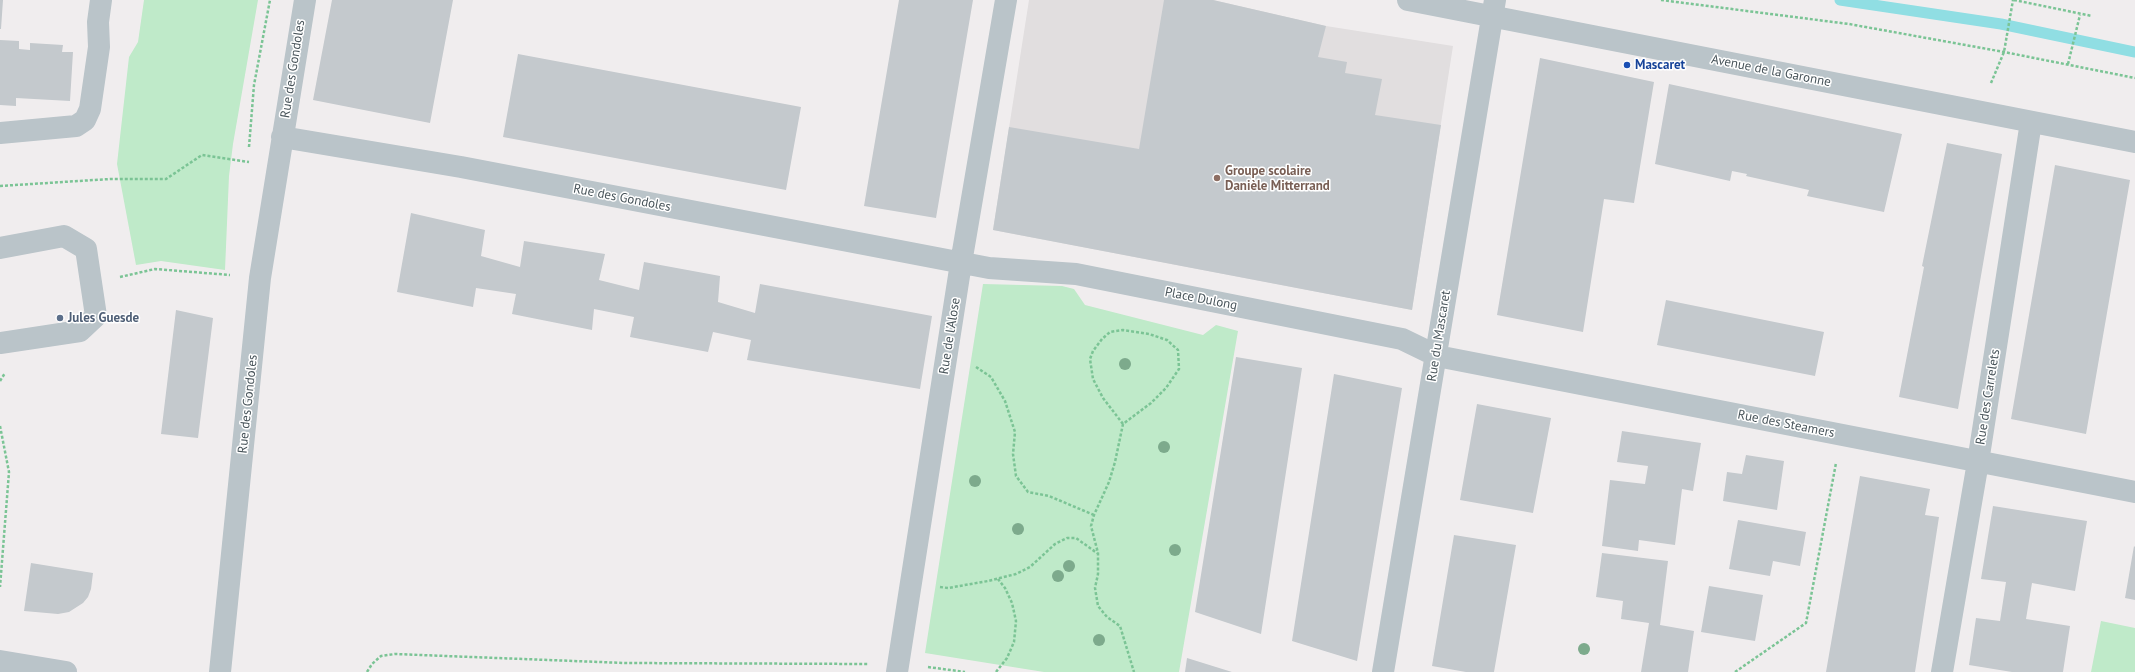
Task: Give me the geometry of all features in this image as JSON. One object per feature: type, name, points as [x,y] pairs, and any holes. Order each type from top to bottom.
[{"type":"street","points":[[0,133],[76,126],[85,120],[90,109],[99,47],[98,22],[101,0]]},
{"type":"street","name":"Rue des Gondoles","points":[[220,672],[260,278],[277,165],[305,0]]},
{"type":"street","name":"Rue de l'Alose","points":[[898,668],[961,263],[1006,0]]},
{"type":"street","name":"Avenue de la Garonne","points":[[1408,0],[1493,8],[2031,122],[2135,142]]},
{"type":"street","name":"Rue du Mascaret","points":[[1383,672],[1437,356],[1493,8]]},
{"type":"street","name":"Rue des Carrelets","points":[[1942,672],[1978,462],[2031,122]]},
{"type":"street","name":"Rue des Gondoles","points":[[282,137],[461,167],[961,263]]},
{"type":"street","points":[[0,248],[64,236],[86,249],[96,316],[80,330],[0,343]]},
{"type":"street","name":"Place Dulong","points":[[961,263],[988,268],[1076,274],[1402,339],[1437,356]]},
{"type":"street","name":"Rue des Steamers","points":[[1437,356],[2135,492]]},
{"type":"street","points":[[0,661],[66,672]]},
{"type":"path","points":[[1661,0],[1849,24],[2068,64],[2135,78]]},
{"type":"path","points":[[2004,52],[2013,0],[2080,15],[2092,16]]},
{"type":"path","points":[[2068,64],[2080,15]]},
{"type":"path","points":[[0,186],[110,179],[166,179],[202,155],[277,165]]},
{"type":"path","points":[[91,283],[155,269],[260,278]]},
{"type":"path","points":[[1123,424],[1103,398],[1093,378],[1090,359],[1093,350],[1110,332],[1123,330],[1167,340],[1178,350],[1179,369],[1161,393],[1123,424],[1109,482],[1094,515],[1091,526],[1098,553],[1095,588],[1098,606],[1107,617],[1120,626],[1134,672]]},
{"type":"path","points":[[946,357],[976,368],[992,377],[998,386],[1005,401],[1015,432],[1013,454],[1016,476],[1028,492],[1049,496],[1094,515]]},
{"type":"path","points":[[0,426],[9,472],[0,588]]},
{"type":"path","points":[[1735,672],[1806,623],[1842,435]]},
{"type":"path","points":[[912,575],[939,587],[948,588],[998,579],[1016,574],[1030,567],[1055,544],[1067,538],[1076,538],[1098,553]]},
{"type":"path","points":[[996,672],[1007,658],[1014,642],[1016,621],[1012,603],[1005,588],[998,579]]},
{"type":"path","points":[[367,672],[372,664],[381,656],[395,654],[625,663],[898,668],[965,672]]},
{"type":"shaded area","name":"Groupe scolaire Danièle Mitterrand","points":[[1029,0],[1213,0],[1326,26],[1453,46],[1412,310],[993,230]]},
{"type":"green space","points":[[144,0],[258,0],[233,144],[229,176],[225,270],[161,261],[136,265],[117,164],[129,57],[138,42]]},
{"type":"green space","points":[[983,284],[1062,286],[1074,289],[1085,305],[1203,335],[1216,325],[1238,331],[1179,672],[1044,672],[925,653]]},
{"type":"green space","points":[[2101,621],[2135,628],[2135,672],[2091,672]]},
{"type":"building","points":[[0,0],[3,0],[1,29],[0,29]]},
{"type":"building","points":[[332,0],[453,0],[430,123],[313,100]]},
{"type":"building","points":[[899,0],[973,0],[936,218],[864,206]]},
{"type":"building","name":"Groupe scolaire Danièle Mitterrand","points":[[1164,0],[1213,0],[1326,26],[1318,57],[1347,62],[1345,73],[1382,79],[1375,115],[1441,125],[1412,310],[993,230],[1009,127],[1139,149]]},
{"type":"building","points":[[0,40],[19,41],[19,49],[30,50],[30,43],[63,45],[62,52],[73,52],[70,101],[16,98],[16,106],[0,105]]},
{"type":"building","points":[[518,54],[801,107],[786,190],[503,137]]},
{"type":"building","points":[[1540,58],[1654,82],[1634,203],[1604,199],[1583,332],[1497,315]]},
{"type":"building","points":[[1669,84],[1902,134],[1884,212],[1807,196],[1809,190],[1746,176],[1747,174],[1732,171],[1730,181],[1655,164]]},
{"type":"building","points":[[1947,143],[2002,154],[1958,409],[1899,397],[1924,267],[1922,266]]},
{"type":"building","points":[[2055,165],[2130,180],[2086,434],[2011,419]]},
{"type":"building","points":[[411,213],[485,230],[481,256],[520,267],[524,241],[605,254],[599,280],[639,290],[644,262],[720,276],[718,302],[755,313],[760,284],[932,316],[920,389],[747,360],[751,340],[713,332],[708,352],[630,337],[634,317],[594,309],[592,330],[512,314],[516,294],[476,288],[473,307],[397,292]]},
{"type":"building","points":[[1666,300],[1824,332],[1815,376],[1657,345]]},
{"type":"building","points":[[176,310],[213,318],[198,438],[161,434]]},
{"type":"building","points":[[1236,357],[1302,368],[1261,634],[1195,612]]},
{"type":"building","points":[[1334,374],[1402,388],[1357,661],[1292,641]]},
{"type":"building","points":[[1477,404],[1551,418],[1533,513],[1460,500]]},
{"type":"building","points":[[1622,431],[1701,443],[1693,491],[1682,489],[1675,545],[1639,540],[1638,551],[1602,546],[1610,480],[1645,484],[1648,466],[1617,462]]},
{"type":"building","points":[[1746,455],[1784,461],[1777,510],[1723,501],[1727,472],[1742,474]]},
{"type":"building","points":[[1860,476],[1930,489],[1925,515],[1939,517],[1915,672],[1826,672]]},
{"type":"building","points":[[1993,506],[2087,521],[2075,591],[2032,583],[2026,619],[2070,626],[2063,672],[2012,672],[1969,665],[1976,618],[2000,621],[2006,582],[1981,579]]},
{"type":"building","points":[[1738,520],[1806,532],[1800,566],[1773,561],[1770,576],[1729,569]]},
{"type":"building","points":[[1454,535],[1516,545],[1494,672],[1466,672],[1432,666]]},
{"type":"building","points":[[2134,546],[2135,547],[2135,600],[2125,598]]},
{"type":"building","points":[[1602,553],[1668,561],[1660,625],[1694,631],[1688,672],[1641,672],[1649,623],[1621,619],[1623,601],[1596,597]]},
{"type":"building","points":[[31,563],[93,573],[91,589],[88,597],[83,603],[69,612],[58,614],[24,611]]},
{"type":"building","points":[[1709,586],[1763,595],[1755,641],[1701,632]]},
{"type":"building","points":[[1187,658],[1232,672],[1185,672]]},
{"type":"waterway","points":[[1840,0],[2001,24],[2135,52]]},
{"type":"place","name":"Mascaret","points":[[1627,65]]},
{"type":"place","name":"Groupe scolaire Danièle Mitterrand","points":[[1217,178]]},
{"type":"place","name":"Jules Guesde","points":[[60,318]]}]
